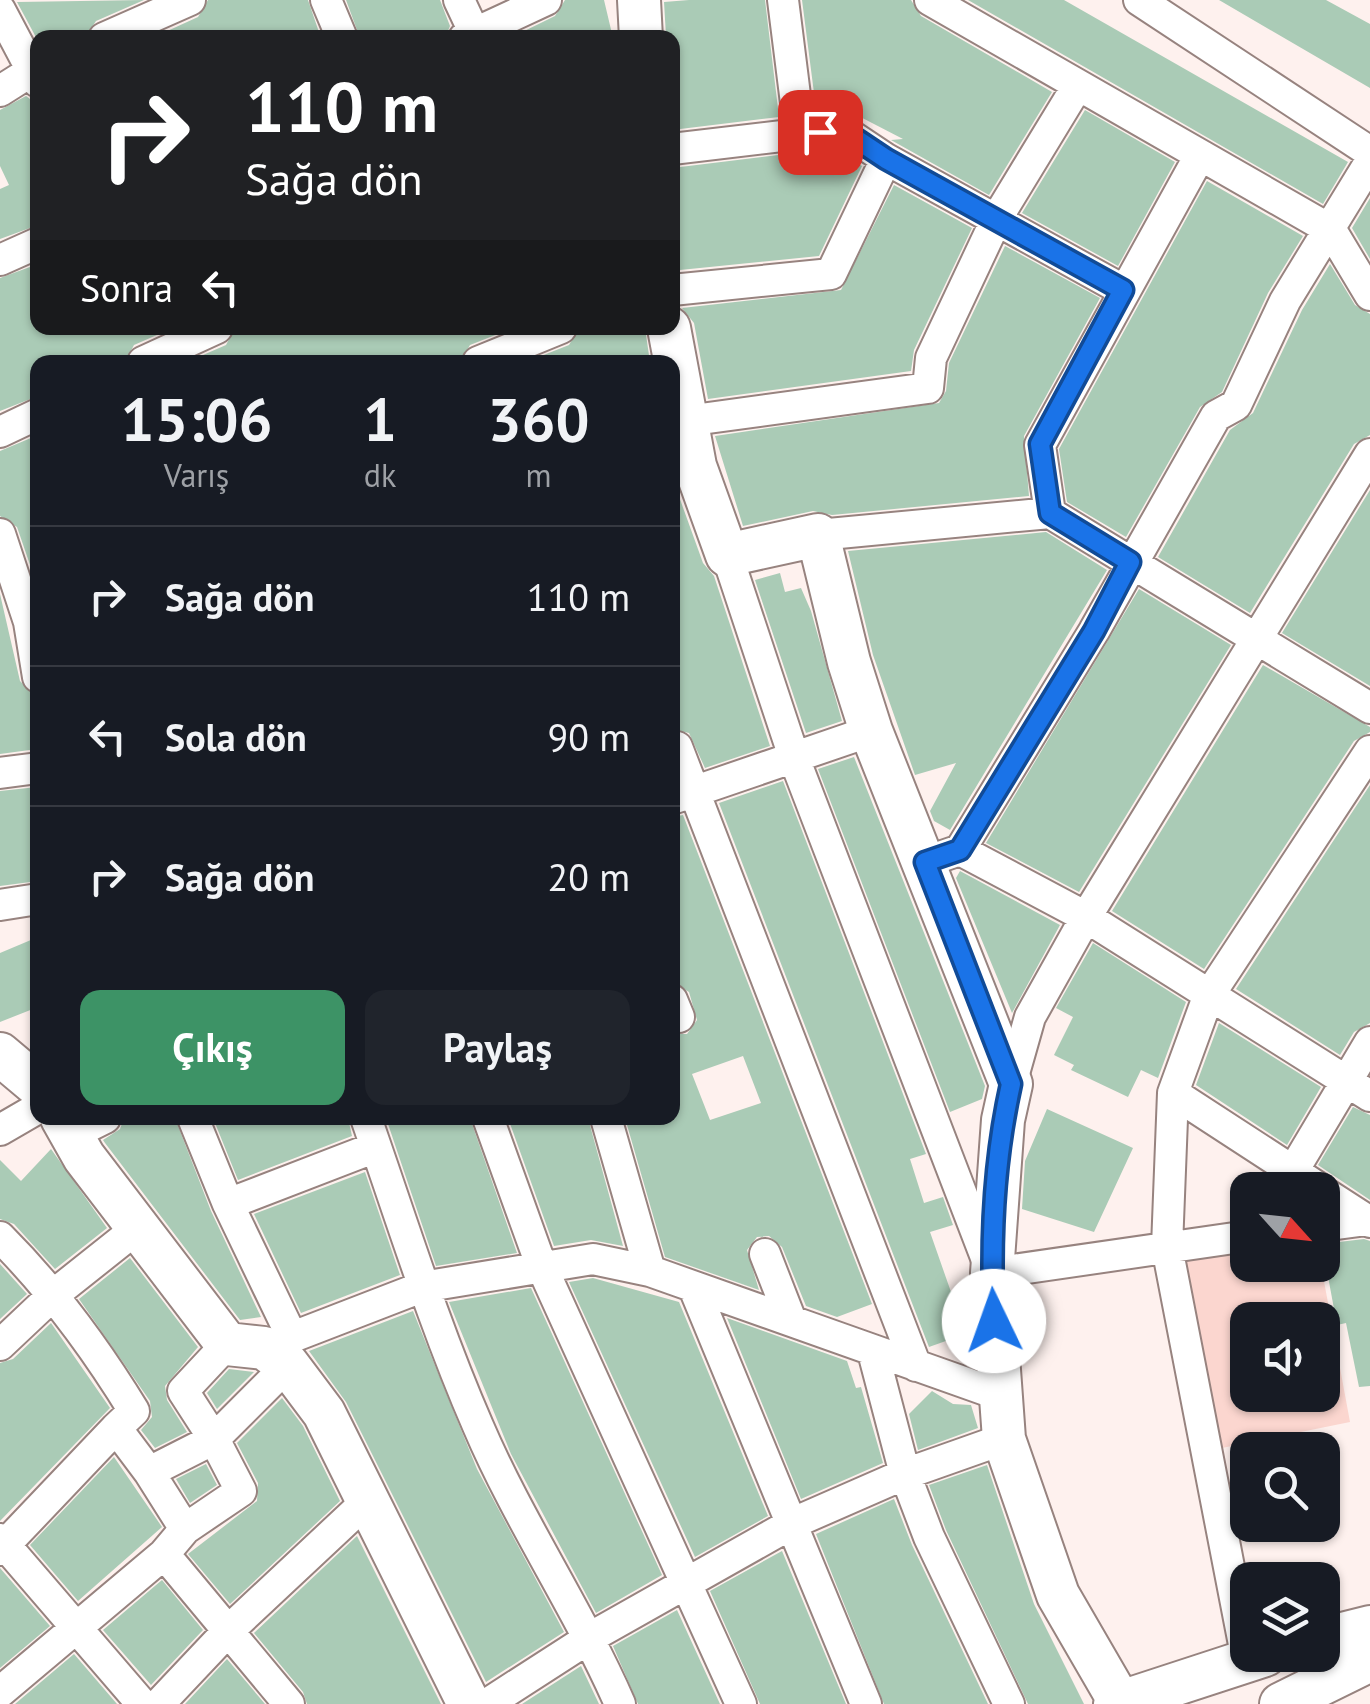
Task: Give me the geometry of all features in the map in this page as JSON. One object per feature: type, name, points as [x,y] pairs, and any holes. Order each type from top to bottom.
[{"type":"street","points":[[122,30],[190,0]]},
{"type":"street","points":[[326,0],[339,30]]},
{"type":"street","points":[[460,0],[468,30]]},
{"type":"street","points":[[480,30],[546,0]]},
{"type":"street","points":[[639,0],[641,30]]},
{"type":"street","points":[[783,0],[800,134]]},
{"type":"street","points":[[930,0],[1331,230],[1370,296]]},
{"type":"street","points":[[1139,0],[1370,152]]},
{"type":"street","points":[[0,10],[30,64]]},
{"type":"street","points":[[0,66],[30,72]]},
{"type":"street","points":[[0,91],[30,76]]},
{"type":"street","points":[[686,421],[928,388],[931,358],[998,218],[1078,85]]},
{"type":"street","points":[[680,148],[841,129],[886,159],[1123,290]]},
{"type":"street","points":[[1050,513],[1040,444],[1199,156]]},
{"type":"street","points":[[680,289],[831,274],[886,159]]},
{"type":"street","points":[[943,856],[1094,631],[1216,416],[1236,405],[1285,301],[1370,162]]},
{"type":"street","points":[[0,260],[30,247]]},
{"type":"street","points":[[177,345],[201,335]]},
{"type":"street","points":[[512,345],[540,335]]},
{"type":"street","points":[[680,388],[686,421],[684,471],[727,555],[794,756],[992,1272]]},
{"type":"street","points":[[0,432],[30,418]]},
{"type":"street","points":[[1230,1666],[1117,1703],[1058,1595],[1004,1439],[992,1272],[1003,1120],[1030,1017],[1086,918],[1370,454]]},
{"type":"street","points":[[727,555],[818,535],[1050,513],[1370,708]]},
{"type":"street","points":[[0,534],[26,570],[15,626],[30,659]]},
{"type":"street","points":[[818,535],[848,662],[871,730],[943,856],[1011,1084]]},
{"type":"street","points":[[871,730],[683,794],[916,1366]]},
{"type":"street","points":[[1235,1562],[1167,1247],[1174,1093],[1208,997],[1370,751]]},
{"type":"street","points":[[0,773],[30,769]]},
{"type":"street","points":[[943,856],[1086,918],[1358,1089]]},
{"type":"street","points":[[0,905],[30,901]]},
{"type":"street","points":[[1174,1093],[1292,1171],[1358,1089],[1370,1042]]},
{"type":"street","points":[[0,1054],[30,1079]]},
{"type":"street","points":[[0,1130],[30,1113]]},
{"type":"street","points":[[80,1125],[84,1158],[140,1226],[268,1349],[324,1412],[469,1704]]},
{"type":"street","points":[[150,1472],[214,1439],[268,1349],[228,1204],[196,1125]]},
{"type":"street","points":[[491,1125],[541,1265],[741,1704]]},
{"type":"street","points":[[608,1125],[650,1271]]},
{"type":"street","points":[[228,1204],[371,1132],[422,1287],[479,1429],[546,1562],[591,1637],[620,1704]]},
{"type":"street","points":[[1340,1202],[1369,1221]]},
{"type":"street","points":[[1340,1224],[1369,1221]]},
{"type":"street","points":[[0,1345],[52,1296],[140,1226]]},
{"type":"street","points":[[0,1237],[52,1296],[134,1411],[2,1545],[142,1704]]},
{"type":"street","points":[[992,1272],[1230,1238]]},
{"type":"street","points":[[765,1254],[790,1318]]},
{"type":"street","points":[[0,1692],[164,1554],[184,1529],[241,1491],[183,1391],[268,1349],[422,1287],[593,1258],[650,1271],[790,1318],[873,1352],[1000,1395]]},
{"type":"street","points":[[694,1288],[866,1704]]},
{"type":"street","points":[[873,1352],[905,1474],[929,1537],[1009,1704]]},
{"type":"street","points":[[116,1428],[150,1472],[184,1529]]},
{"type":"street","points":[[487,1704],[591,1637],[794,1523],[905,1474],[1004,1439]]},
{"type":"street","points":[[159,1704],[227,1632],[366,1502]]},
{"type":"street","points":[[164,1554],[289,1704]]},
{"type":"street","points":[[1340,1635],[1370,1627]]},
{"type":"street","points":[[1280,1704],[1370,1660]]},
{"type":"shaded area","points":[[1230,1250],[1230,1282],[1324,1282],[1328,1302],[1230,1302],[1230,1412],[1340,1412],[1340,1368],[1350,1422],[1301,1432],[1230,1432],[1230,1446],[1222,1448],[1176,1258]]},
{"type":"building","points":[[144,0],[96,21],[90,30],[32,30],[17,2]]},
{"type":"building","points":[[208,0],[308,0],[318,30],[170,30],[198,17]]},
{"type":"building","points":[[346,0],[440,0],[450,26],[448,30],[357,30]]},
{"type":"building","points":[[565,0],[604,0],[611,30],[526,30],[555,16]]},
{"type":"building","points":[[765,0],[779,117],[680,129],[680,30],[666,30],[664,2]]},
{"type":"building","points":[[802,0],[911,0],[921,16],[1052,92],[989,195],[891,140],[903,139],[814,93]]},
{"type":"building","points":[[968,0],[1064,0],[1348,162],[1323,204]]},
{"type":"building","points":[[1219,0],[1326,0],[1370,24],[1370,88]]},
{"type":"building","points":[[26,96],[30,99],[30,228],[0,239],[0,189],[9,185],[0,166],[0,110]]},
{"type":"building","points":[[1085,110],[1175,162],[1118,266],[1022,213]]},
{"type":"building","points":[[836,148],[862,166],[819,256],[680,270],[680,167]]},
{"type":"building","points":[[1207,181],[1303,236],[1268,293],[1222,392],[1200,407],[1126,537],[1067,502],[1059,449]]},
{"type":"building","points":[[894,185],[972,228],[914,350],[911,371],[708,399],[694,323],[682,308],[841,290]]},
{"type":"building","points":[[1370,198],[1370,259],[1352,228]]},
{"type":"building","points":[[1005,246],[1100,298],[1024,436],[1029,496],[832,515],[813,511],[743,526],[715,436],[939,403],[946,391],[949,363]]},
{"type":"building","points":[[1330,264],[1355,305],[1370,314],[1370,435],[1354,444],[1250,613],[1158,557],[1230,430],[1253,413],[1302,310]]},
{"type":"building","points":[[30,267],[30,335],[157,335],[134,345],[129,355],[30,355],[30,399],[0,411],[0,278]]},
{"type":"building","points":[[231,335],[495,335],[470,345],[464,355],[203,355],[226,345]]},
{"type":"building","points":[[575,335],[646,335],[649,355],[544,355],[569,345]]},
{"type":"building","points":[[30,438],[30,565],[17,527],[0,516],[0,451]]},
{"type":"building","points":[[1370,490],[1370,686],[1282,633]]},
{"type":"building","points":[[680,499],[703,563],[714,576],[770,746],[705,768],[689,733],[680,731]]},
{"type":"building","points":[[1046,532],[1107,570],[950,830],[934,821],[930,811],[956,763],[915,775],[873,655],[848,551]]},
{"type":"building","points":[[780,573],[785,592],[801,588],[811,611],[842,721],[806,733],[755,580]]},
{"type":"building","points":[[1139,589],[1231,645],[1079,892],[986,843]]},
{"type":"building","points":[[0,594],[20,681],[30,691],[30,750],[0,754]]},
{"type":"building","points":[[1263,665],[1370,727],[1370,732],[1354,741],[1204,969],[1112,911]]},
{"type":"building","points":[[854,757],[985,1086],[982,1099],[950,1112],[818,769]]},
{"type":"building","points":[[783,781],[926,1154],[910,1159],[924,1203],[943,1197],[953,1225],[930,1232],[951,1292],[957,1289],[971,1332],[929,1347],[719,803]]},
{"type":"building","points":[[1370,785],[1370,1023],[1354,1032],[1340,1055],[1236,989]]},
{"type":"building","points":[[30,788],[30,882],[0,886],[0,791]]},
{"type":"building","points":[[683,815],[872,1304],[837,1317],[806,1306],[782,1247],[769,1236],[757,1237],[747,1250],[759,1290],[665,1257],[627,1125],[680,1125],[680,1034],[687,1034],[697,1020],[689,992],[680,987]],"holes":[[[743,1056],[761,1103],[710,1120],[692,1074]]]},
{"type":"building","points":[[960,871],[1060,925],[1012,1013],[956,878]]},
{"type":"building","points":[[30,940],[30,1010],[0,1022],[0,953]]},
{"type":"building","points":[[1093,943],[1186,1002],[1158,1078],[1141,1070],[1128,1097],[1071,1070],[1074,1065],[1054,1055],[1073,1017],[1056,1008]]},
{"type":"building","points":[[1219,1023],[1321,1087],[1287,1145],[1196,1085]]},
{"type":"building","points":[[1353,1107],[1370,1115],[1370,1200],[1340,1180],[1340,1172],[1328,1172],[1318,1165]]},
{"type":"building","points":[[1047,1109],[1133,1148],[1094,1232],[1022,1209],[1025,1161]]},
{"type":"building","points":[[121,1125],[178,1125],[211,1211],[261,1317],[240,1320],[105,1143],[103,1140]]},
{"type":"building","points":[[216,1125],[350,1125],[352,1136],[238,1180]]},
{"type":"building","points":[[388,1125],[472,1125],[517,1253],[436,1266]]},
{"type":"building","points":[[511,1125],[590,1125],[623,1246],[591,1240],[554,1246]]},
{"type":"building","points":[[51,1149],[107,1228],[55,1269],[14,1224],[0,1219],[0,1160],[21,1181]]},
{"type":"building","points":[[365,1172],[400,1275],[301,1313],[254,1214]]},
{"type":"building","points":[[1370,1241],[1370,1386],[1359,1387],[1346,1323],[1340,1324],[1340,1302],[1333,1302],[1329,1282],[1340,1282],[1340,1242]]},
{"type":"building","points":[[130,1258],[198,1347],[165,1386],[167,1400],[187,1432],[155,1448],[141,1430],[152,1417],[150,1401],[79,1299]]},
{"type":"building","points":[[0,1264],[27,1294],[0,1319]]},
{"type":"building","points":[[593,1278],[679,1302],[768,1516],[695,1557],[569,1282]]},
{"type":"building","points":[[531,1288],[662,1575],[596,1613],[511,1454],[449,1302]]},
{"type":"building","points":[[413,1311],[477,1469],[564,1632],[486,1682],[346,1402],[309,1351]]},
{"type":"building","points":[[727,1318],[847,1361],[856,1388],[861,1387],[883,1463],[801,1499]]},
{"type":"building","points":[[51,1323],[110,1408],[0,1521],[0,1363],[13,1359]]},
{"type":"building","points":[[229,1369],[254,1372],[217,1409],[207,1393]]},
{"type":"building","points":[[932,1391],[953,1404],[971,1405],[978,1428],[918,1450],[909,1414]]},
{"type":"building","points":[[282,1398],[303,1426],[340,1501],[230,1604],[188,1554],[257,1501],[258,1483],[237,1443]]},
{"type":"building","points":[[114,1457],[162,1527],[78,1601],[30,1545]]},
{"type":"building","points":[[206,1464],[217,1485],[190,1503],[176,1479]]},
{"type":"building","points":[[987,1465],[1034,1604],[1084,1704],[1028,1704],[946,1530],[929,1485]]},
{"type":"building","points":[[894,1499],[988,1704],[884,1704],[816,1534]]},
{"type":"building","points":[[357,1536],[441,1704],[307,1704],[303,1692],[254,1633]]},
{"type":"building","points":[[782,1551],[846,1704],[760,1704],[710,1591]]},
{"type":"building","points":[[0,1568],[50,1626],[0,1668]]},
{"type":"building","points":[[162,1580],[203,1630],[151,1685],[103,1630]]},
{"type":"building","points":[[677,1610],[720,1704],[638,1704],[613,1646]]},
{"type":"building","points":[[74,1654],[117,1704],[15,1704]]},
{"type":"building","points":[[227,1659],[265,1704],[185,1704]]},
{"type":"building","points":[[581,1666],[599,1704],[522,1704]]},
{"type":"route","points":[[820,132],[841,129],[886,159],[1123,290],[1040,444],[1050,513],[1130,562],[1094,631],[960,850],[925,862],[1011,1084],[1003,1120],[992,1272],[994,1321]]}]
